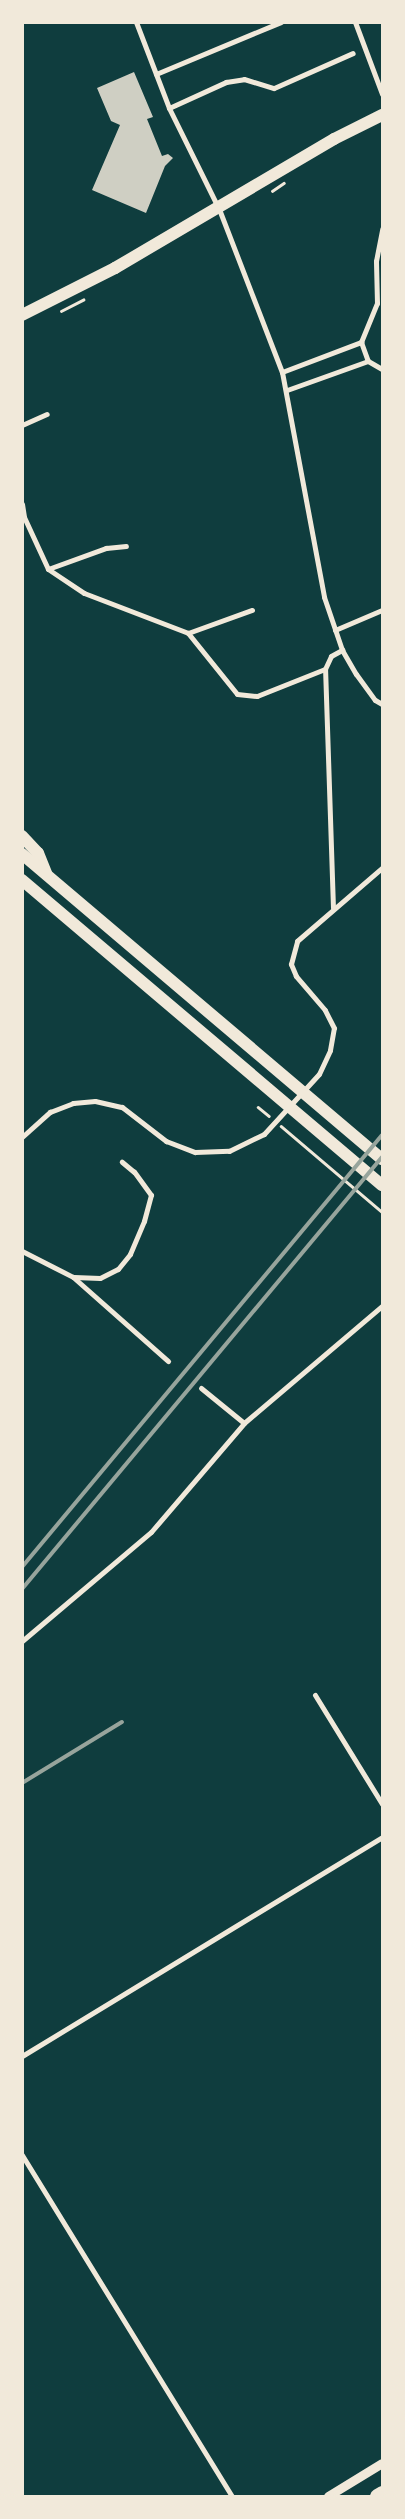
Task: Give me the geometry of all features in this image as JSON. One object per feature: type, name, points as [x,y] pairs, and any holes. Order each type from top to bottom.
[{"type":"highway","points":[[377,2496],[382,2493]]},
{"type":"main road","points":[[22,315],[219,209],[334,138],[382,115]]},
{"type":"main road","points":[[22,836],[38,853],[47,875]]},
{"type":"main road","points":[[22,854],[382,1159]]},
{"type":"main road","points":[[22,880],[382,1185]]},
{"type":"street","points":[[136,22],[170,108],[219,209],[282,372],[287,390],[324,597],[342,650],[356,674],[375,700],[382,704]]},
{"type":"street","points":[[156,74],[281,22]]},
{"type":"street","points":[[355,22],[382,94]]},
{"type":"street","points":[[170,108],[226,82],[244,79],[274,88],[353,53]]},
{"type":"street","points":[[382,229],[376,261],[377,303],[362,342],[368,361],[382,369]]},
{"type":"street","points":[[282,372],[362,342]]},
{"type":"street","points":[[287,390],[368,361]]},
{"type":"street","points":[[22,424],[47,414]]},
{"type":"street","points":[[22,504],[24,517],[48,569],[84,593],[188,633],[237,694],[256,696],[325,669]]},
{"type":"street","points":[[48,569],[106,548],[126,546]]},
{"type":"street","points":[[188,633],[252,610]]},
{"type":"street","points":[[335,630],[382,610]]},
{"type":"street","points":[[333,908],[325,669],[331,656],[342,650]]},
{"type":"street","points":[[22,1137],[50,1112],[73,1103],[95,1101],[122,1107],[166,1141],[194,1152],[229,1151],[250,1143],[264,1134],[319,1074],[330,1050],[334,1028],[325,1010],[296,976],[291,964],[298,941],[333,908],[382,868]]},
{"type":"street","points":[[73,1277],[100,1278],[118,1269],[130,1254],[144,1221],[151,1195],[134,1172],[122,1162]]},
{"type":"street","points":[[22,1251],[73,1277],[168,1361]]},
{"type":"street","points":[[22,1641],[151,1532],[244,1423],[382,1306]]},
{"type":"street","points":[[201,1388],[244,1423]]},
{"type":"street","points":[[315,1695],[382,1804]]},
{"type":"street","points":[[22,2056],[382,1837]]},
{"type":"street","points":[[22,2155],[232,2496]]},
{"type":"street","points":[[328,2496],[382,2463]]},
{"type":"path","points":[[258,1107],[382,1212]]},
{"type":"building","points":[[134,72],[153,117],[147,119],[162,156],[168,154],[173,158],[165,166],[146,213],[92,190],[120,125],[111,121],[97,88]]},
{"type":"railway","points":[[22,1567],[382,1135]]},
{"type":"railway","points":[[22,1589],[382,1157]]},
{"type":"railway","points":[[22,1783],[122,1722]]}]
